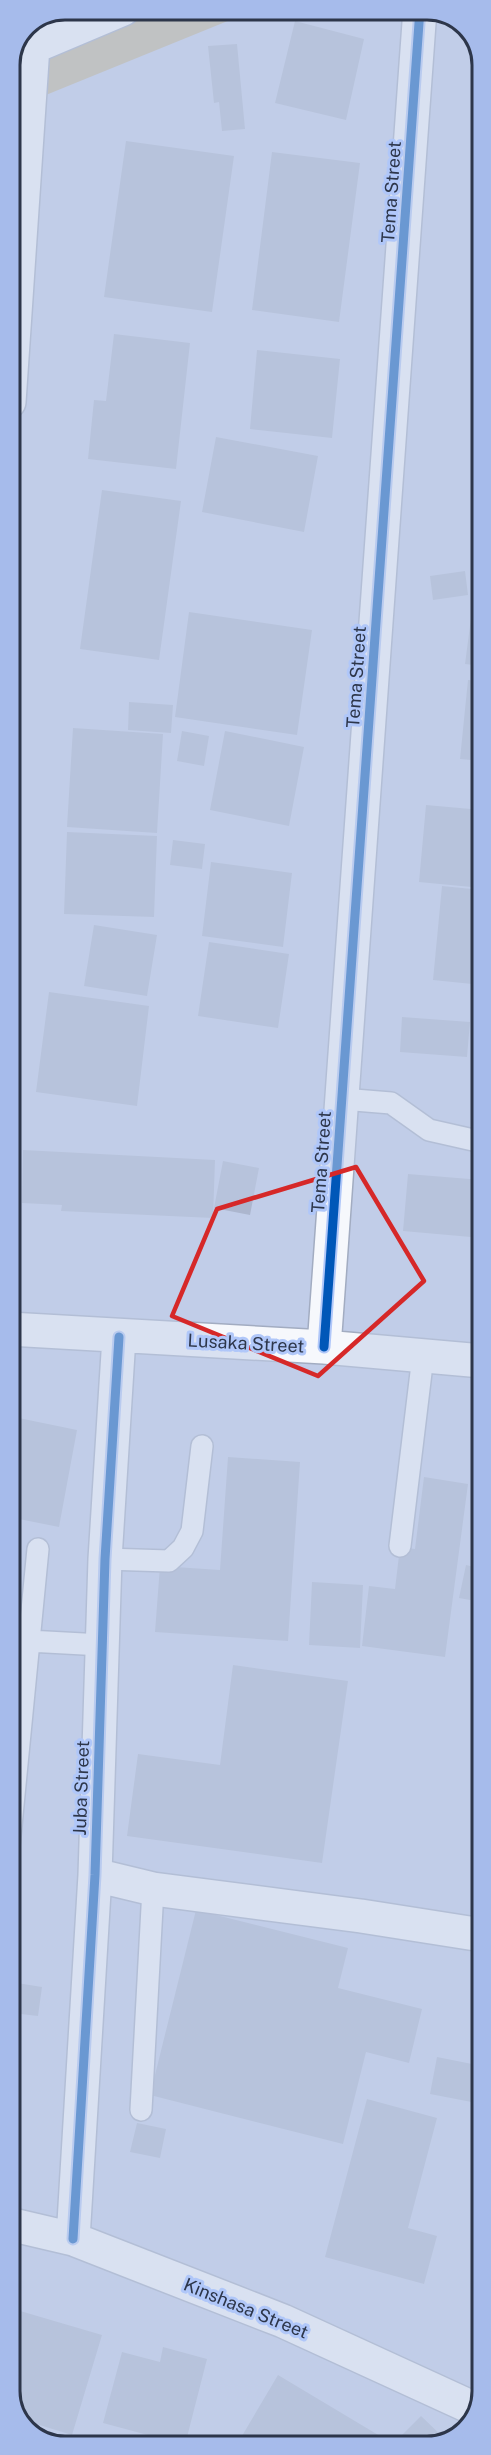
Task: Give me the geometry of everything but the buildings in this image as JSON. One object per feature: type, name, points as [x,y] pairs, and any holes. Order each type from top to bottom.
[{"type":"street","points":[[20,126],[23,51],[97,20]]},
{"type":"street","name":"Tema Street","points":[[324,1347],[419,20]]},
{"type":"street","name":"Lusaka Street","points":[[20,1330],[324,1347],[472,1360]]},
{"type":"street","name":"Juba Street","points":[[73,2239],[95,1875],[105,1558],[118,1337]]},
{"type":"street","points":[[95,1875],[153,1889],[361,1916],[472,1933]]},
{"type":"street","name":"Kinshasa Street","points":[[20,2227],[73,2239],[283,2321],[468,2406]]},
{"type":"lane","points":[[342,1099],[391,1103],[429,1130],[471,1140]]},
{"type":"lane","points":[[400,1546],[423,1356]]},
{"type":"lane","points":[[105,1558],[169,1561],[183,1548],[192,1530],[202,1446]]},
{"type":"lane","points":[[20,1727],[38,1549]]},
{"type":"lane","points":[[28,1641],[102,1645]]},
{"type":"lane","points":[[141,2110],[153,1889]]},
{"type":"highlighted area","points":[[356,1167],[424,1281],[318,1376],[172,1316],[217,1209]]},
{"type":"shaded area","points":[[56,20],[230,20],[20,106],[20,56],[27,40],[47,23]]},
{"type":"cycle path","points":[[324,1347],[419,20]]},
{"type":"cycle path","points":[[73,2239],[95,1875],[105,1559],[119,1337]]}]
